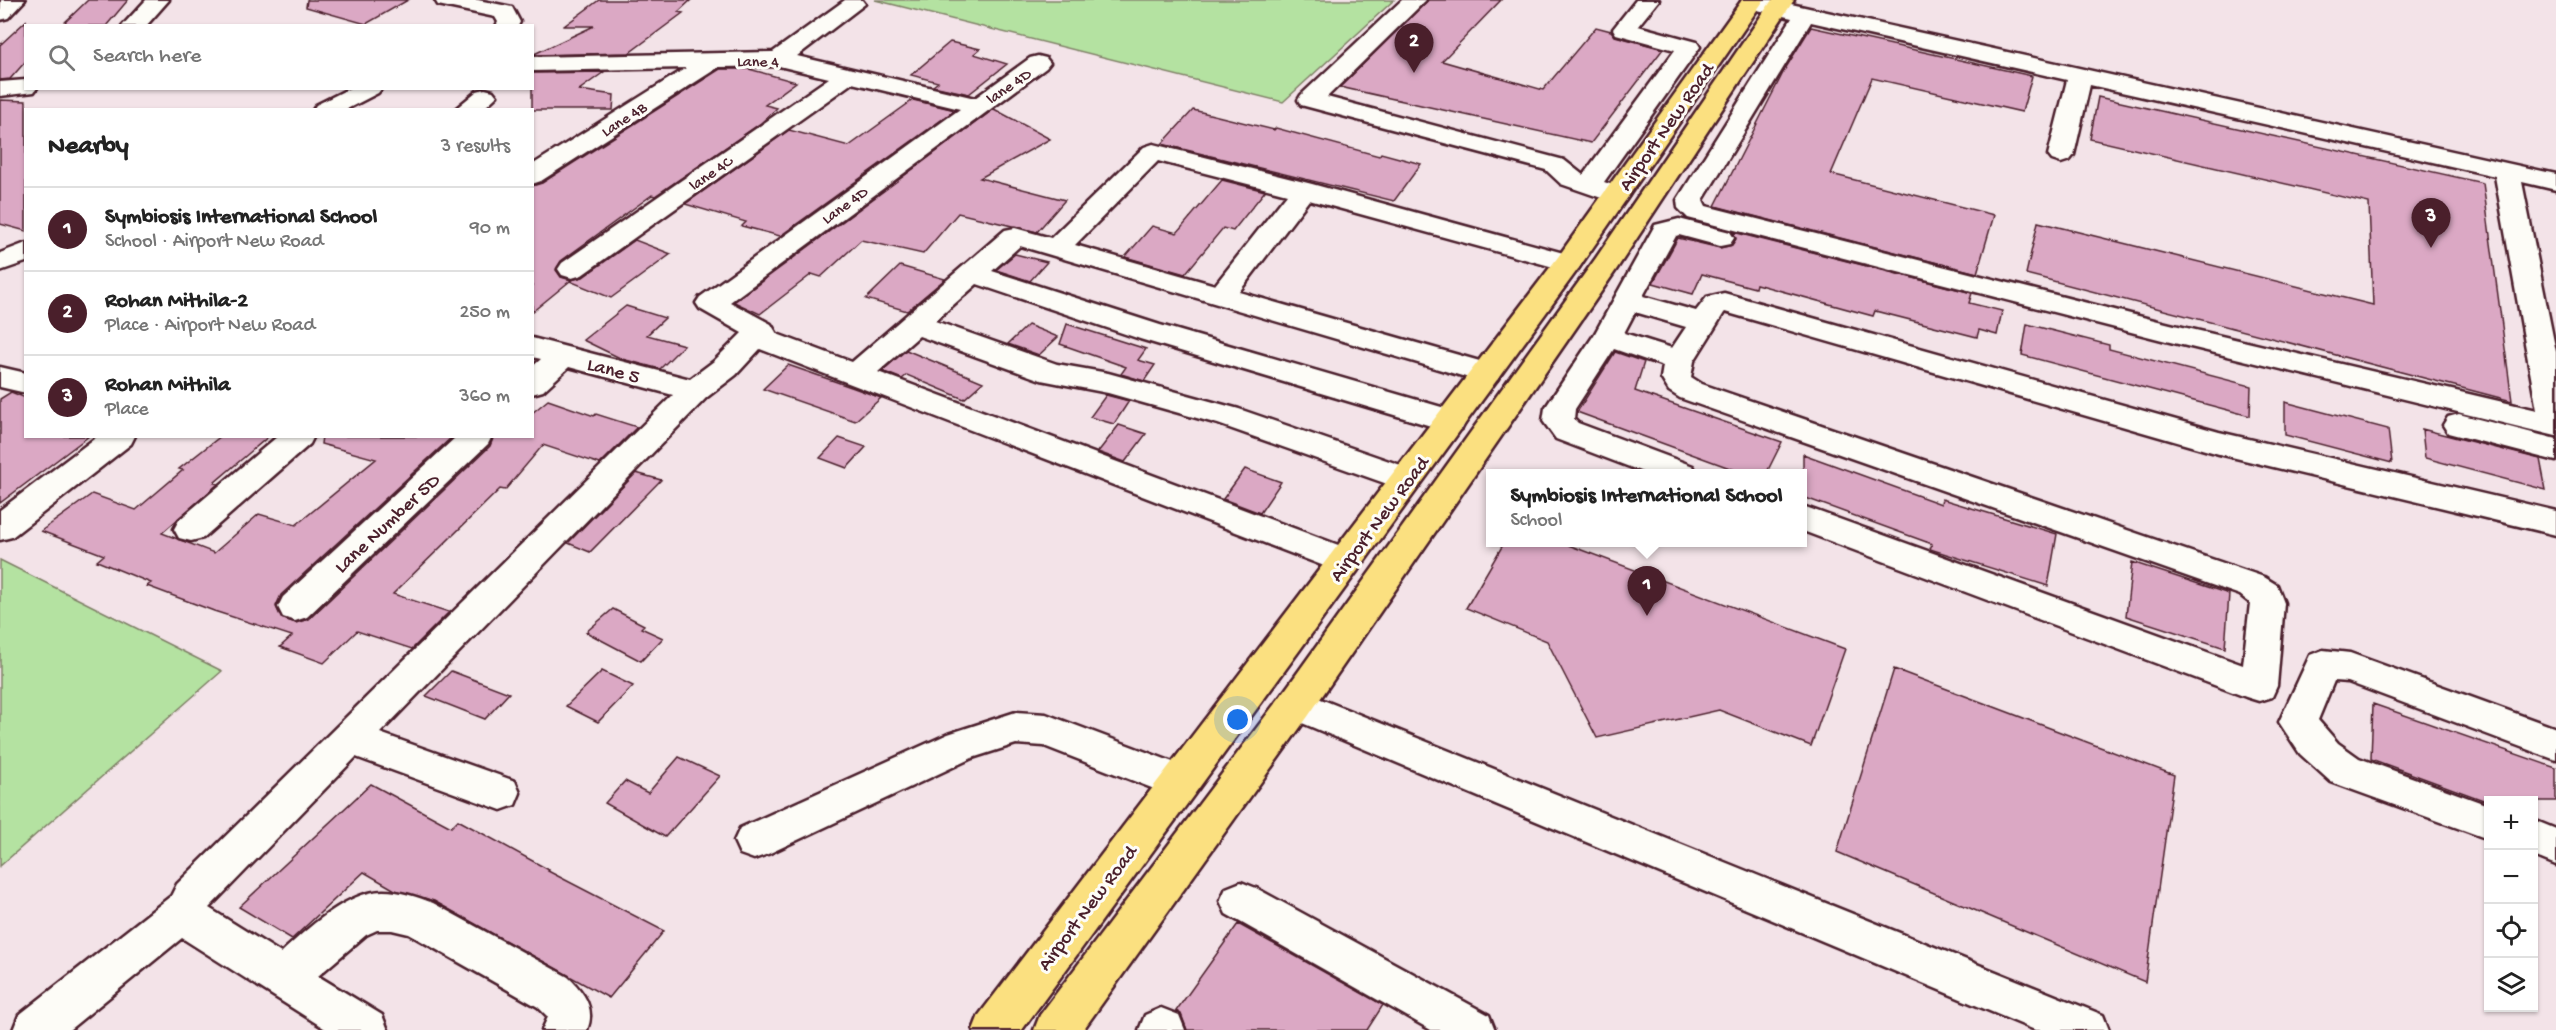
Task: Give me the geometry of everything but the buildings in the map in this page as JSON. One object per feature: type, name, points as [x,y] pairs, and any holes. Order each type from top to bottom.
[{"type":"main road","name":"Airport New Road","points":[[995,1030],[1568,263],[1603,190],[1774,5]]},
{"type":"main road","name":"Airport New Road","points":[[1056,1030],[1296,704],[1606,264],[1774,5]]},
{"type":"street","points":[[0,13],[14,0]]},
{"type":"street","points":[[135,24],[158,0]]},
{"type":"street","points":[[446,0],[504,12],[508,24]]},
{"type":"street","points":[[1415,0],[1310,100],[1555,165],[1570,179],[1603,190],[1689,47],[1624,30],[1648,0]]},
{"type":"street","points":[[779,59],[854,4]]},
{"type":"street","points":[[2556,182],[1774,5],[1690,200],[1691,208],[1697,212],[2556,433]]},
{"type":"street","name":"Lane 4","points":[[534,64],[779,59],[978,106]]},
{"type":"street","name":"Lane 4B","points":[[534,175],[714,60]]},
{"type":"street","name":"lane 4D","points":[[978,106],[1038,63]]},
{"type":"street","name":"lane 4C","points":[[572,269],[848,75]]},
{"type":"street","points":[[2061,155],[2080,75]]},
{"type":"street","points":[[0,89],[24,87]]},
{"type":"street","points":[[329,108],[366,90]]},
{"type":"street","name":"Lane 4D","points":[[761,331],[710,303],[978,106]]},
{"type":"street","points":[[1056,247],[1153,152],[1303,190],[1568,263]]},
{"type":"street","points":[[2507,171],[2547,338],[2556,433]]},
{"type":"street","points":[[1222,295],[1303,190]]},
{"type":"street","points":[[1669,469],[1567,431],[1558,422],[1560,408],[1607,337],[1665,231],[1679,228],[2556,433]]},
{"type":"street","points":[[856,375],[1015,236],[1486,373]]},
{"type":"street","points":[[0,240],[24,251]]},
{"type":"street","points":[[0,263],[24,251]]},
{"type":"street","points":[[974,274],[1150,332],[1451,421]]},
{"type":"street","points":[[1628,301],[1704,323]]},
{"type":"street","points":[[2259,686],[2267,603],[2265,594],[2252,586],[1691,391],[1680,384],[1676,378],[1679,361],[1717,303],[1724,302],[2218,443],[2556,523]]},
{"type":"street","points":[[915,324],[1036,368],[1162,397],[1228,416],[1407,479]]},
{"type":"street","points":[[35,1030],[186,909],[192,897],[695,391],[725,368],[761,331],[765,340],[1345,561]]},
{"type":"street","points":[[1607,337],[1679,361]]},
{"type":"street","name":"Lane 5","points":[[534,347],[695,391]]},
{"type":"street","points":[[534,382],[564,355]]},
{"type":"street","points":[[0,528],[117,438]]},
{"type":"street","points":[[191,529],[297,438]]},
{"type":"street","name":"Lane Number 5D","points":[[295,607],[475,438]]},
{"type":"street","points":[[1807,519],[2259,686],[2282,709],[2299,716]]},
{"type":"street","points":[[2484,821],[2345,770],[2326,758],[2312,745],[2298,722],[2323,665],[2350,668],[2556,744]]},
{"type":"street","points":[[1296,704],[2087,1030]]},
{"type":"street","points":[[754,841],[961,745],[1016,728],[1046,730],[1180,782]]},
{"type":"street","points":[[350,738],[501,793]]},
{"type":"street","points":[[2538,840],[2556,847]]},
{"type":"street","points":[[1241,901],[1473,1030]]},
{"type":"street","points":[[186,909],[187,916],[191,920],[366,1030]]},
{"type":"street","points":[[284,979],[333,934],[353,921],[377,911],[399,912],[418,917],[554,992],[566,1004],[570,1018],[564,1030]]},
{"type":"green space","points":[[875,0],[1394,0],[1283,102]]},
{"type":"green space","points":[[0,560],[222,671],[0,866]]},
{"type":"place","name":"Rohan Mithila-2","points":[[1414,73]]},
{"type":"place","name":"Rohan Mithila","points":[[2431,248]]},
{"type":"place","name":"Symbiosis International School","points":[[1647,616]]}]
